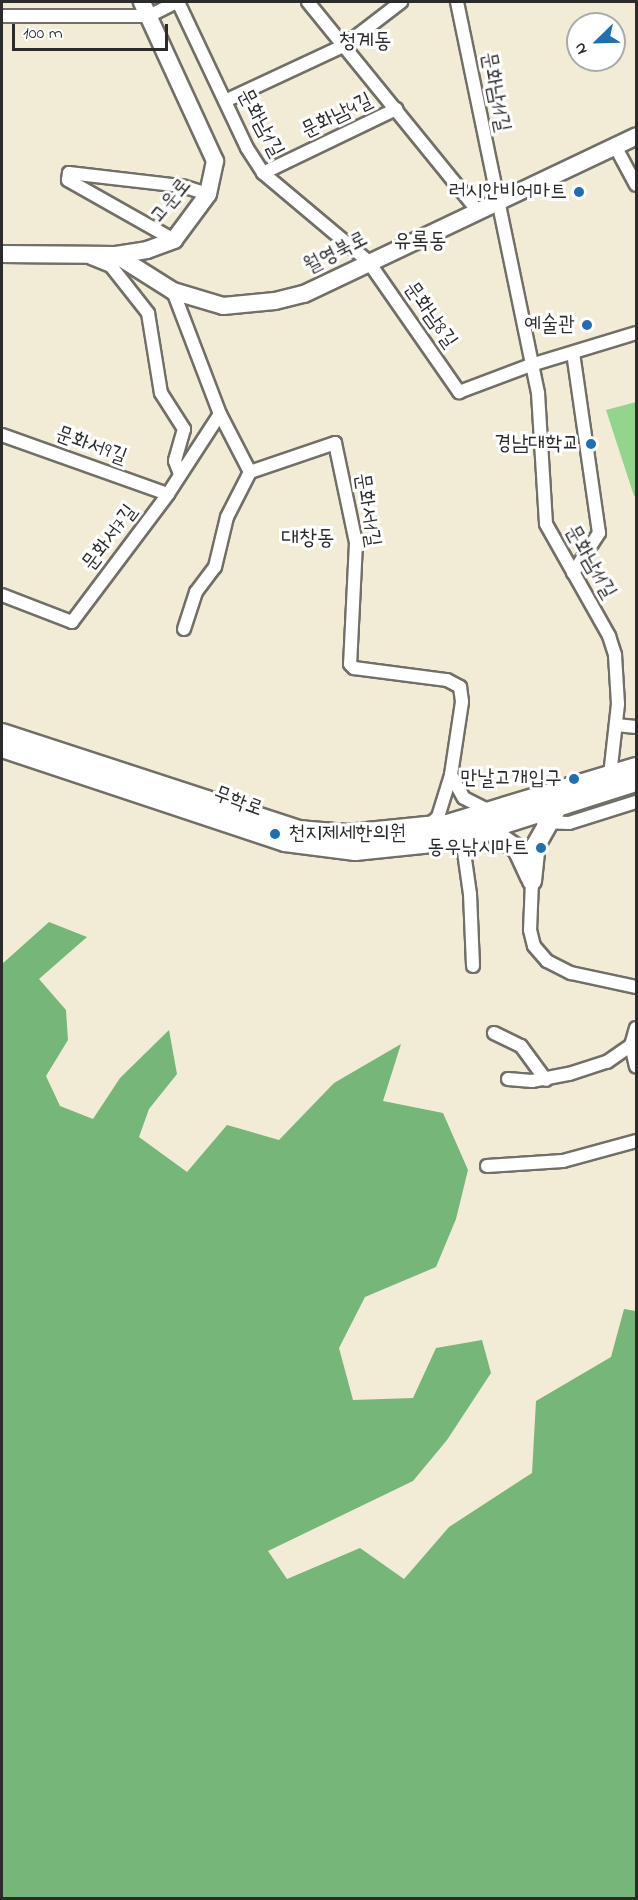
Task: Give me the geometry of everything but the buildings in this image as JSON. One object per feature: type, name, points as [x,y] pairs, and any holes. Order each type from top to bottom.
[{"type":"main road","name":"고운로","points":[[2,254],[116,255],[147,250],[174,240],[208,194],[214,161],[145,9]]},
{"type":"main road","name":"월영북로","points":[[116,255],[173,291],[223,306],[275,301],[304,294],[369,261],[636,136]]},
{"type":"main road","name":"무학로","points":[[2,733],[298,830],[347,834],[427,826],[494,812],[636,767]]},
{"type":"main road","name":"무학로","points":[[2,748],[285,842],[355,851],[413,847],[462,838],[521,820],[553,815],[636,782]]},
{"type":"main road","points":[[532,881],[534,853],[553,815]]},
{"type":"main road","points":[[489,830],[517,849],[532,881]]},
{"type":"street","points":[[2,16],[145,9],[177,2]]},
{"type":"street","name":"문화남1길","points":[[177,2],[263,173],[369,261]]},
{"type":"street","name":"문화남4길","points":[[308,2],[477,210]]},
{"type":"street","points":[[225,101],[345,45],[401,2]]},
{"type":"street","name":"문화남11길","points":[[457,2],[531,365],[542,432],[542,506],[554,543],[609,636],[615,655],[616,725],[610,775]]},
{"type":"street","name":"문화남4길","points":[[263,173],[396,109]]},
{"type":"street","points":[[615,146],[636,185]]},
{"type":"street","points":[[174,240],[68,180],[69,173],[182,186],[208,194]]},
{"type":"street","points":[[84,255],[111,266],[148,313],[160,393],[184,429],[175,461],[180,474]]},
{"type":"street","name":"문화남8길","points":[[369,261],[459,392],[531,365]]},
{"type":"street","points":[[173,291],[220,414],[250,472],[227,517],[215,567],[196,592],[184,629]]},
{"type":"street","points":[[531,365],[636,333]]},
{"type":"street","points":[[573,353],[599,533],[573,573]]},
{"type":"street","name":"문화서7길","points":[[2,595],[72,622],[168,494],[220,414]]},
{"type":"street","name":"문화서9길","points":[[2,435],[168,494]]},
{"type":"street","name":"문화서1길","points":[[250,472],[335,443],[356,543],[350,664],[459,685],[462,702],[451,775],[438,817],[427,826]]},
{"type":"street","points":[[616,725],[636,727]]},
{"type":"street","points":[[451,775],[471,804],[494,812]]},
{"type":"street","points":[[553,815],[568,823],[636,802]]},
{"type":"street","points":[[462,838],[470,894],[473,966]]},
{"type":"street","points":[[532,881],[530,930],[534,946],[548,962],[571,973],[636,987]]},
{"type":"street","points":[[636,1028],[631,1045],[636,1066]]},
{"type":"street","points":[[494,1033],[521,1046],[546,1080]]},
{"type":"street","points":[[508,1078],[546,1080],[607,1062],[631,1045]]},
{"type":"street","points":[[487,1166],[563,1161],[636,1141]]},
{"type":"green space","points":[[636,402],[636,496],[634,496],[606,410]]},
{"type":"green space","points":[[49,922],[87,937],[39,979],[66,1010],[68,1040],[46,1076],[60,1106],[93,1119],[120,1078],[169,1030],[177,1074],[149,1109],[139,1137],[187,1172],[227,1125],[279,1140],[334,1083],[401,1044],[383,1101],[443,1113],[468,1170],[456,1219],[436,1267],[365,1297],[339,1348],[353,1400],[413,1398],[436,1348],[482,1340],[491,1373],[447,1440],[413,1481],[268,1551],[287,1579],[360,1548],[404,1579],[449,1527],[532,1473],[536,1401],[611,1357],[624,1309],[636,1311],[636,1898],[2,1898],[2,964]]},
{"type":"place","name":"러시안비어마트","points":[[579,192]]},
{"type":"place","name":"예술관","points":[[587,325]]},
{"type":"place","name":"경남대학교","points":[[591,444]]},
{"type":"place","name":"만날고개입구","points":[[574,779]]},
{"type":"place","name":"천지제세한의원","points":[[275,834]]},
{"type":"place","name":"동우낚시마트","points":[[541,848]]},
{"type":"district","name":"청계동","points":[[365,43]]},
{"type":"district","name":"유록동","points":[[420,243]]},
{"type":"district","name":"대창동","points":[[308,540]]}]
